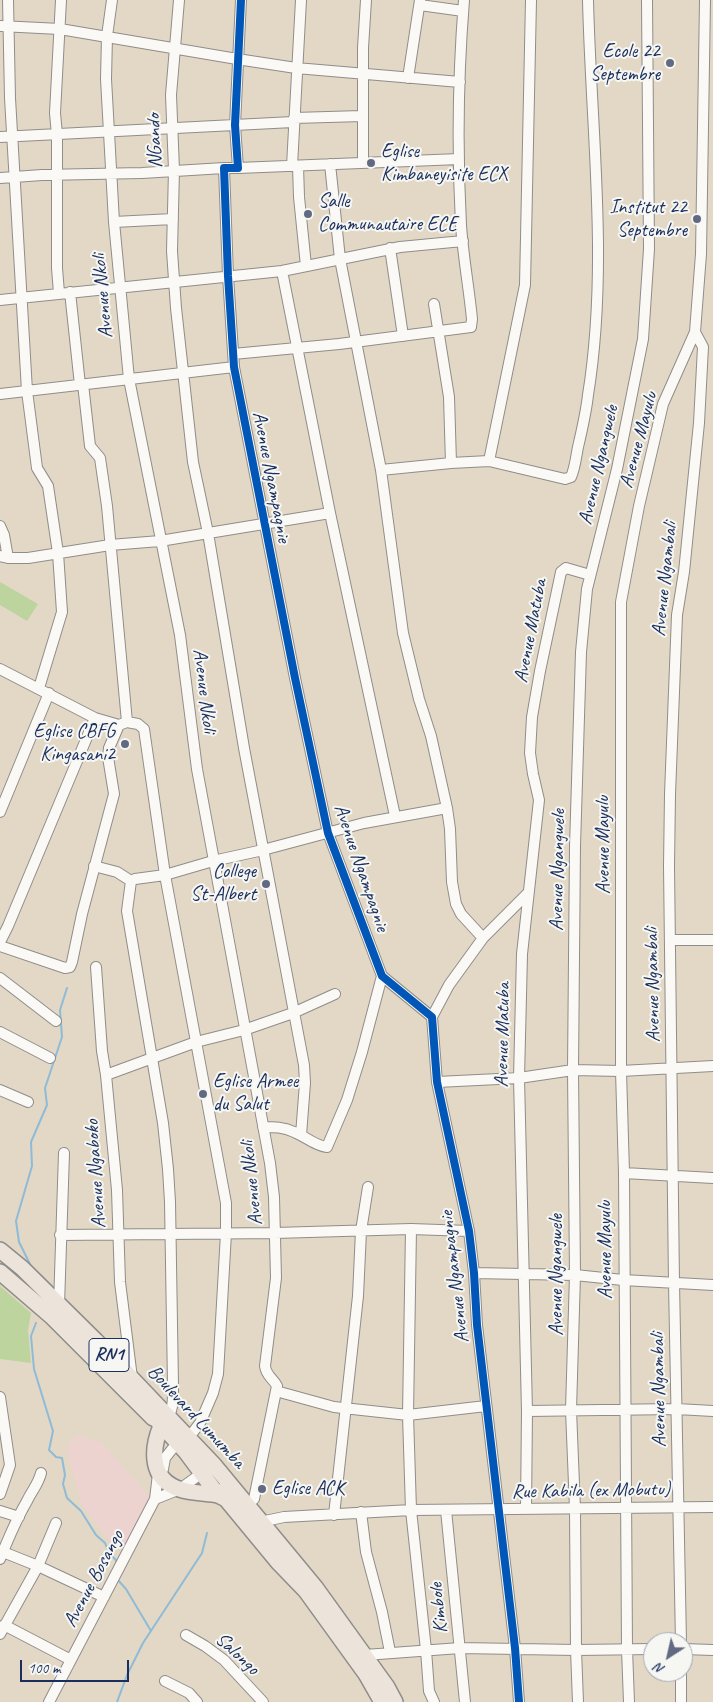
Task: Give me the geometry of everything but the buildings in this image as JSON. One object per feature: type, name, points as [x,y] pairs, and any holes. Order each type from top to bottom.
[{"type":"highway","name":"Boulevard Lumumba","points":[[0,1250],[22,1268],[132,1378],[165,1421],[208,1469],[231,1485],[260,1519],[315,1587],[360,1658],[382,1702]]},
{"type":"highway","name":"Boulevard Lumumba","points":[[0,1272],[74,1339],[153,1418],[165,1421]]},
{"type":"highway","points":[[165,1421],[156,1437],[155,1449],[156,1469],[164,1480],[180,1489],[218,1495],[231,1485]]},
{"type":"highway","name":"Boulevard Lumumba","points":[[208,1469],[218,1495],[226,1499],[278,1562],[306,1592],[360,1658],[387,1687],[396,1702]]},
{"type":"street","points":[[8,0],[4,27],[5,99],[12,137],[20,298],[27,391],[37,468],[48,486],[58,554],[62,612],[39,688]]},
{"type":"street","points":[[61,0],[55,114],[58,134],[57,268],[64,292],[90,446],[100,458],[110,545],[123,724],[109,748],[108,756],[114,794],[94,866],[72,962],[70,967],[65,968],[0,944],[94,718]]},
{"type":"street","name":"Avenue Nkoli","points":[[112,0],[107,36],[108,132],[114,222],[129,380],[180,635],[197,769],[270,1163],[276,1278],[265,1366],[269,1377],[276,1386]]},
{"type":"street","name":"NGando","points":[[179,0],[172,95],[174,170],[172,251],[193,462],[208,532],[244,748],[304,1074],[301,1135]]},
{"type":"street","points":[[238,168],[235,125],[241,0]]},
{"type":"street","points":[[302,0],[294,120],[295,166],[306,266]]},
{"type":"street","points":[[363,162],[362,74],[366,0]]},
{"type":"street","points":[[233,354],[297,349],[471,327],[463,241],[459,158],[464,0]]},
{"type":"street","points":[[489,462],[525,285],[531,0]]},
{"type":"street","points":[[381,470],[451,463],[489,462],[564,479],[568,479],[572,473],[584,419],[595,348],[598,282],[596,169],[588,0]]},
{"type":"street","name":"Avenue Ngangwele","points":[[578,1702],[575,1508],[571,1410],[575,1274],[573,1070],[581,652],[590,575],[617,469],[643,339],[649,249],[650,148],[647,0]]},
{"type":"street","name":"Avenue Mayulu","points":[[629,1702],[623,1280],[624,1174],[621,1071],[621,602],[639,506],[663,404],[695,332],[701,254],[705,0]]},
{"type":"street","points":[[408,78],[420,2],[463,12]]},
{"type":"street","points":[[4,27],[60,29],[237,60],[296,68],[460,82]]},
{"type":"street","points":[[0,137],[235,125],[362,116]]},
{"type":"street","points":[[0,178],[459,158]]},
{"type":"street","points":[[330,164],[340,259],[381,470],[403,633],[419,699],[431,736],[447,808],[450,829],[452,882],[456,904],[461,914],[483,938]]},
{"type":"street","name":"Avenue Ngampagnie","points":[[224,168],[234,367],[264,524],[328,833],[382,976],[432,1017],[437,1082],[468,1231],[474,1273],[477,1325],[519,1702]]},
{"type":"street","points":[[114,222],[172,219]]},
{"type":"street","points":[[0,300],[282,270],[390,248],[463,241]]},
{"type":"street","points":[[390,248],[404,336]]},
{"type":"street","points":[[282,270],[330,514],[395,816]]},
{"type":"street","points":[[434,304],[448,397],[451,463]]},
{"type":"street","name":"Avenue Ngambali","points":[[681,1632],[674,1283],[670,794],[677,615],[684,572],[699,423],[703,347],[695,332]]},
{"type":"street","points":[[0,394],[234,367]]},
{"type":"street","points":[[0,526],[4,535],[4,557],[28,558],[110,545],[160,541],[330,514]]},
{"type":"street","name":"Avenue Matuba","points":[[526,1509],[527,1411],[519,1078],[522,954],[539,796],[532,774],[530,753],[532,717],[561,572],[564,569],[590,575]]},
{"type":"street","points":[[1,671],[49,693],[94,718],[123,724],[138,724],[144,729],[166,875],[225,1190],[226,1233],[218,1374],[213,1393],[200,1423],[168,1453],[158,1474],[155,1499],[180,1489],[208,1469]]},
{"type":"street","points":[[0,812],[49,693]]},
{"type":"street","points":[[131,881],[166,875],[214,861],[395,816],[447,808]]},
{"type":"street","points":[[94,866],[117,872],[131,881]]},
{"type":"street","points":[[131,881],[127,911],[153,1058],[166,1151],[170,1234],[173,1400],[165,1421]]},
{"type":"street","points":[[432,1017],[449,985],[483,938],[528,893]]},
{"type":"street","points":[[670,940],[713,940]]},
{"type":"street","name":"Avenue Ngaboko","points":[[96,967],[102,1051],[117,1190],[121,1291],[132,1378]]},
{"type":"street","points":[[263,1127],[281,1127],[323,1147],[327,1147],[350,1090],[382,976]]},
{"type":"street","points":[[0,978],[56,1020]]},
{"type":"street","points":[[106,1075],[196,1042],[244,1030],[293,1013],[335,994]]},
{"type":"street","points":[[0,1032],[50,1058]]},
{"type":"street","points":[[437,1082],[519,1078],[573,1070],[621,1071],[713,1066]]},
{"type":"street","points":[[0,1090],[28,1102]]},
{"type":"street","points":[[59,1305],[64,1153]]},
{"type":"street","points":[[624,1174],[713,1178]]},
{"type":"street","points":[[334,1515],[358,1296],[362,1231],[368,1188]]},
{"type":"street","points":[[60,1235],[275,1233],[410,1229],[468,1231]]},
{"type":"street","points":[[410,1229],[408,1415],[411,1510],[426,1650],[428,1691],[434,1702]]},
{"type":"street","points":[[474,1273],[575,1274],[623,1280],[713,1285]]},
{"type":"street","points":[[254,1499],[276,1386],[334,1407],[408,1415],[486,1406]]},
{"type":"street","points":[[0,1398],[10,1465],[0,1494]]},
{"type":"street","points":[[527,1411],[677,1409],[713,1411]]},
{"type":"street","points":[[42,1473],[38,1486],[27,1500],[8,1537],[1,1556],[38,1566],[104,1597]]},
{"type":"street","name":"Avenue Bosango","points":[[49,1702],[155,1499]]},
{"type":"street","name":"Rue Kabila (ex Mobutu)","points":[[260,1519],[265,1521],[284,1517],[411,1510],[713,1507]]},
{"type":"street","name":"Kimbole","points":[[446,1510],[465,1702]]},
{"type":"street","points":[[0,1511],[19,1517]]},
{"type":"street","points":[[361,1512],[366,1552],[382,1612],[390,1652]]},
{"type":"street","points":[[56,1523],[38,1566],[2,1630],[71,1660]]},
{"type":"street","name":"Salongo","points":[[186,1635],[206,1646],[224,1660],[263,1702]]},
{"type":"street","points":[[360,1658],[390,1652],[460,1648],[643,1649]]},
{"type":"street","points":[[693,1649],[713,1650]]},
{"type":"street","points":[[165,1681],[190,1693],[197,1702]]},
{"type":"street","points":[[681,1682],[682,1702]]},
{"type":"shaded area","points":[[77,1435],[101,1442],[150,1498],[124,1548],[111,1543],[82,1505],[66,1448]]},
{"type":"green space","points":[[0,582],[38,604],[27,621],[0,605]]},
{"type":"green space","points":[[0,1286],[31,1313],[28,1330],[31,1363],[0,1359]]},
{"type":"waterway","points":[[32,1268],[19,1242],[16,1221],[32,1166],[31,1142],[47,1105],[45,1088],[62,1037],[60,1010],[67,988]]},
{"type":"waterway","points":[[36,1323],[31,1336],[34,1369],[53,1431],[49,1450],[56,1457],[62,1458],[65,1475],[63,1484],[67,1498],[81,1511],[96,1535],[105,1543],[109,1553],[116,1560],[116,1565]]},
{"type":"waterway","points":[[117,1702],[127,1675],[143,1643],[202,1553],[207,1533]]},
{"type":"waterway","points":[[117,1579],[126,1589],[151,1631]]},
{"type":"cycle path","points":[[241,0],[235,125],[238,168],[224,168],[234,367],[295,678],[328,833],[382,976],[432,1017],[437,1082],[469,1231],[477,1325],[515,1648],[519,1702]]},
{"type":"place","name":"Ecole 22 Septembre","points":[[670,63]]},
{"type":"place","name":"Eglise Kimbaneyisite ECX","points":[[371,163]]},
{"type":"place","name":"Salle Communautaire ECE","points":[[308,214]]},
{"type":"place","name":"Institut 22 Septembre","points":[[697,219]]},
{"type":"place","name":"Eglise CBFG Kingasani2","points":[[125,744]]},
{"type":"place","name":"College St-Albert","points":[[266,884]]},
{"type":"place","name":"Eglise Armee du Salut","points":[[203,1094]]},
{"type":"place","name":"Eglise ACK","points":[[262,1489]]}]
